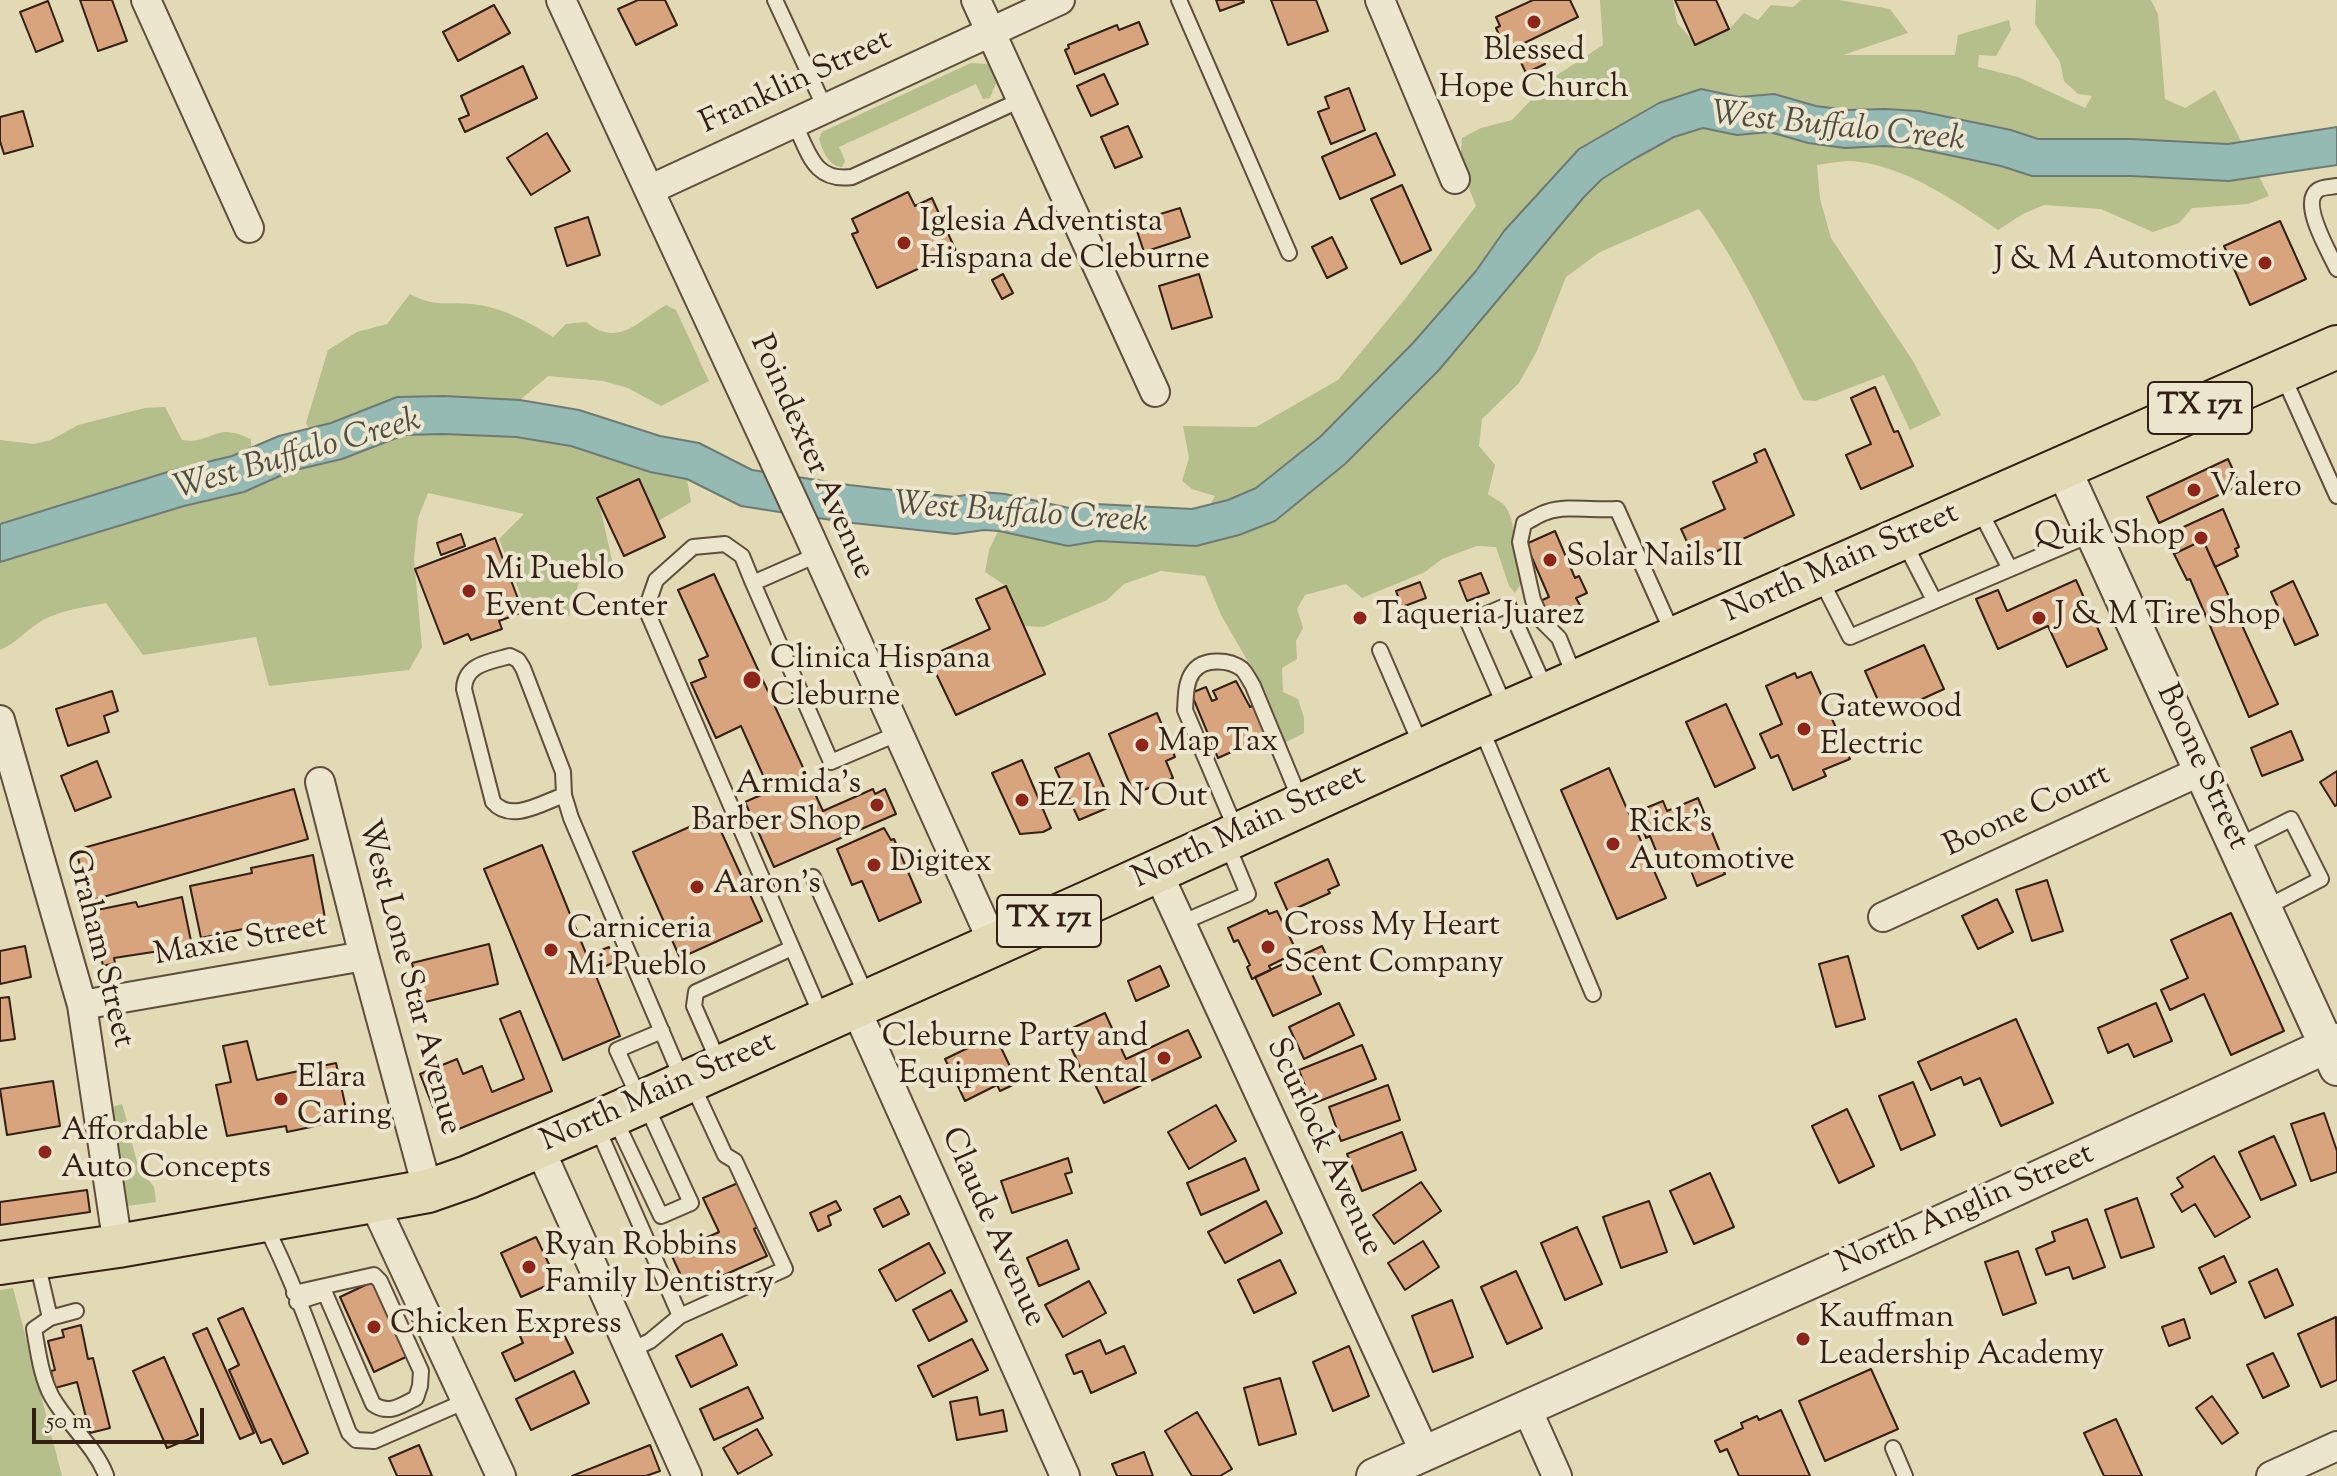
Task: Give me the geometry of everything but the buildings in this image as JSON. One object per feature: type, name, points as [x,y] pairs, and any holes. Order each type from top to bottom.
[{"type":"main road","name":"North Main Street","points":[[18,1260],[118,1246],[428,1191],[623,1111],[1562,687],[2337,347]]},
{"type":"street","points":[[146,0],[249,228]]},
{"type":"street","name":"Poindexter Avenue","points":[[561,0],[994,945]]},
{"type":"street","points":[[976,0],[1155,392]]},
{"type":"street","name":"Franklin Street","points":[[649,190],[1060,0]]},
{"type":"street","points":[[1380,0],[1455,179]]},
{"type":"street","name":"Boone Street","points":[[2063,468],[2334,1052]]},
{"type":"street","name":"Graham Street","points":[[0,720],[82,1005],[118,1246]]},
{"type":"street","name":"Boone Court","points":[[1883,917],[2201,771]]},
{"type":"street","name":"West Lone Star Avenue","points":[[320,782],[428,1191]]},
{"type":"street","name":"Scurlock Avenue","points":[[1157,871],[1425,1453]]},
{"type":"street","name":"Maxie Street","points":[[82,1005],[364,956]]},
{"type":"street","name":"Claude Avenue","points":[[849,1010],[1065,1476]]},
{"type":"street","name":"North Anglin Street","points":[[1374,1476],[2334,1052]]},
{"type":"street","points":[[539,1147],[687,1476]]},
{"type":"street","points":[[373,1201],[501,1476]]},
{"type":"street","points":[[1527,1409],[1557,1476]]},
{"type":"street","points":[[2271,1476],[2337,1446]]},
{"type":"lane","points":[[775,0],[825,108]]},
{"type":"lane","points":[[1179,0],[1289,253]]},
{"type":"lane","points":[[794,123],[824,175],[839,179],[852,177],[1023,99]]},
{"type":"lane","points":[[2337,186],[2318,189],[2312,197],[2311,210],[2337,269]]},
{"type":"lane","points":[[2281,372],[2337,496]]},
{"type":"lane","points":[[1977,506],[2010,569]]},
{"type":"lane","points":[[1562,687],[1559,638],[1543,622],[1533,600],[1520,542],[1524,523],[1548,512],[1570,508],[1592,511],[1617,509],[1675,638]]},
{"type":"lane","points":[[1819,575],[1850,637],[2093,534]]},
{"type":"lane","points":[[1902,539],[1934,600]]},
{"type":"lane","points":[[849,1010],[792,948],[646,609],[656,580],[693,547],[725,544],[742,556],[831,762],[897,734]]},
{"type":"lane","points":[[753,583],[812,544]]},
{"type":"lane","points":[[1562,687],[1508,605],[1468,622],[1493,718],[1593,994]]},
{"type":"lane","points":[[1380,650],[1423,750]]},
{"type":"lane","points":[[564,795],[509,813],[500,810],[493,802],[464,689],[464,678],[471,668],[510,656],[518,660],[523,668],[563,772],[564,795],[662,1031],[698,1076]]},
{"type":"lane","points":[[1181,923],[1248,894],[1232,838],[1185,710],[1186,691],[1194,671],[1207,661],[1228,663],[1243,670],[1253,686],[1303,806]]},
{"type":"lane","points":[[2237,846],[2291,819],[2321,879],[2265,908]]},
{"type":"lane","points":[[813,877],[849,1010]]},
{"type":"lane","points":[[629,1351],[650,1341],[680,1316],[785,1269],[740,1170],[735,1161],[725,1155],[698,1076],[694,1006],[696,992],[792,948]]},
{"type":"lane","points":[[662,1031],[617,1050],[623,1111],[680,1316]]},
{"type":"lane","points":[[623,1111],[691,1203],[661,1216],[623,1111]]},
{"type":"lane","points":[[263,1221],[286,1266],[349,1433],[356,1440],[374,1441],[466,1401]]},
{"type":"lane","points":[[18,1260],[50,1318]]},
{"type":"lane","points":[[374,1275],[380,1281],[421,1371],[416,1398],[390,1410],[381,1410],[373,1404],[325,1293],[296,1298],[374,1275]]},
{"type":"lane","points":[[76,1311],[50,1318],[34,1329],[51,1395],[78,1436],[98,1454],[106,1475]]},
{"type":"lane","points":[[1893,1448],[1905,1476]]},
{"type":"green space","points":[[1600,0],[1673,0],[1677,23],[1696,44],[1729,29],[1744,13],[1758,20],[1771,5],[1793,7],[1801,0],[1839,0],[1890,9],[1908,33],[1843,55],[1955,55],[1958,35],[2009,20],[2011,30],[1996,56],[1979,55],[1978,67],[2018,77],[2085,108],[2092,96],[2078,94],[2064,81],[2060,62],[2035,24],[2036,0],[2151,0],[2158,14],[2165,99],[2185,108],[2215,90],[2269,196],[2248,204],[2192,208],[2179,223],[2153,232],[2101,209],[2044,205],[1998,230],[1932,188],[1897,172],[1855,161],[1817,165],[1820,199],[1831,238],[1913,361],[1941,415],[1910,430],[1884,375],[1815,401],[1803,400],[1742,278],[1699,209],[1600,252],[1566,277],[1537,351],[1519,383],[1482,419],[1479,446],[1495,465],[1488,494],[1504,505],[1514,530],[1522,582],[1515,593],[1509,586],[1496,547],[1477,546],[1442,559],[1425,572],[1362,598],[1346,584],[1305,595],[1297,609],[1303,628],[1296,641],[1297,659],[1282,668],[1283,692],[1298,699],[1304,718],[1304,733],[1284,743],[1265,691],[1221,615],[1205,576],[1161,571],[1124,584],[1107,600],[1043,627],[1024,626],[1006,586],[985,572],[989,550],[1000,527],[1205,513],[1215,496],[1192,489],[1182,481],[1189,458],[1183,426],[1256,427],[1338,380],[1476,206],[1460,165],[1462,138],[1481,128],[1512,120],[1551,79],[1603,45]]},
{"type":"green space","points":[[971,63],[988,64],[996,83],[990,98],[983,99],[976,84],[839,147],[845,161],[842,167],[833,164],[827,157],[819,139],[822,132]]},
{"type":"green space","points":[[410,294],[434,303],[494,308],[524,320],[553,337],[566,324],[586,322],[608,333],[618,333],[666,305],[676,310],[709,381],[661,406],[628,388],[603,381],[548,376],[520,400],[397,397],[309,428],[306,423],[328,350],[357,332],[387,324]]},
{"type":"green space","points":[[165,407],[182,440],[197,440],[223,432],[251,439],[251,448],[0,524],[0,440],[34,444],[51,440],[78,425],[145,408]]},
{"type":"green space","points":[[404,435],[516,437],[571,446],[650,472],[687,479],[691,502],[658,521],[598,498],[614,569],[580,578],[569,616],[542,615],[525,606],[499,539],[524,514],[428,493],[418,518],[414,559],[422,647],[409,670],[269,686],[256,637],[143,655],[106,603],[50,617],[0,650],[0,562],[184,506],[244,492],[291,471],[342,459]]},
{"type":"green space","points":[[122,1104],[131,1135],[125,1136],[127,1143],[132,1143],[138,1166],[154,1187],[156,1202],[127,1206],[111,1110]]},
{"type":"green space","points":[[13,1288],[62,1476],[0,1476],[0,1290]]},
{"type":"water","name":"West Buffalo Creek","points":[[1701,89],[1739,97],[1774,94],[1816,106],[1847,110],[1919,111],[2011,130],[2038,139],[2131,139],[2228,144],[2337,127],[2337,165],[2229,181],[2131,176],[2032,176],[2001,166],[1915,148],[1845,148],[1808,143],[1770,132],[1737,135],[1703,128],[1674,137],[1602,179],[1439,370],[1345,464],[1275,521],[1239,535],[1196,546],[1098,541],[1068,546],[999,531],[955,534],[844,522],[741,506],[687,479],[650,472],[571,446],[516,437],[443,434],[404,435],[342,459],[291,471],[244,492],[184,506],[0,562],[0,524],[174,470],[232,456],[279,436],[331,423],[397,397],[520,400],[579,410],[660,436],[699,443],[752,470],[849,485],[954,497],[982,492],[1005,494],[1069,508],[1096,504],[1192,509],[1228,500],[1256,488],[1320,437],[1413,343],[1476,271],[1504,231],[1579,149],[1659,103]]},
{"type":"place","name":"Blessed Hope Church","points":[[1534,22]]},
{"type":"place","name":"Iglesia Adventista Hispana de Cleburne","points":[[904,243]]},
{"type":"place","name":"J & M Automotive","points":[[2265,263]]},
{"type":"place","name":"Valero","points":[[2194,490]]},
{"type":"place","name":"Quik Shop","points":[[2201,538]]},
{"type":"place","name":"Solar Nails II","points":[[1550,560]]},
{"type":"place","name":"Mi Pueblo Event Center","points":[[469,591]]},
{"type":"place","name":"Taqueria Juarez","points":[[1360,618]]},
{"type":"place","name":"J & M Tire Shop","points":[[2039,618]]},
{"type":"place","name":"Clinica Hispana Cleburne","points":[[752,680]]},
{"type":"place","name":"Gatewood Electric","points":[[1804,729]]},
{"type":"place","name":"Map Tax","points":[[1142,745]]},
{"type":"place","name":"EZ In N Out","points":[[1022,800]]},
{"type":"place","name":"Armida's Barber Shop","points":[[877,805]]},
{"type":"place","name":"Rick's Automotive","points":[[1613,844]]},
{"type":"place","name":"Digitex","points":[[874,865]]},
{"type":"place","name":"Aaron's","points":[[697,887]]},
{"type":"place","name":"Cross My Heart Scent Company","points":[[1268,947]]},
{"type":"place","name":"Carniceria Mi Pueblo","points":[[551,950]]},
{"type":"place","name":"Cleburne Party and Equipment Rental","points":[[1164,1058]]},
{"type":"place","name":"Elara Caring","points":[[281,1099]]},
{"type":"place","name":"Affordable Auto Concepts","points":[[45,1152]]},
{"type":"place","name":"Ryan Robbins Family Dentistry","points":[[529,1267]]},
{"type":"place","name":"Chicken Express","points":[[374,1327]]},
{"type":"place","name":"Kauffman Leadership Academy","points":[[1803,1339]]}]
